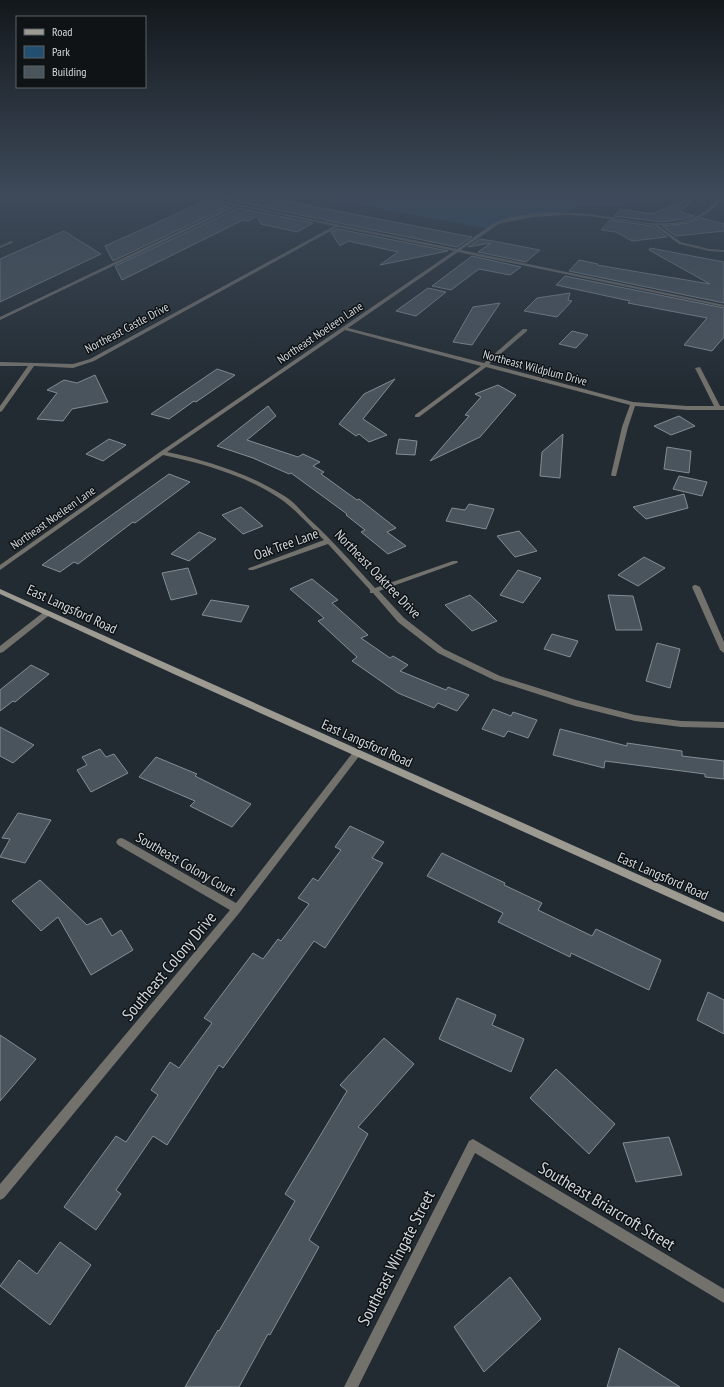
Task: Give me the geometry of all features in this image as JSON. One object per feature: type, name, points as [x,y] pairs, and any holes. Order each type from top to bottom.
[{"type":"street","points":[[0,318],[120,261]]},
{"type":"street","name":"Northeast Castle Drive","points":[[0,364],[73,366],[92,360],[273,261]]},
{"type":"street","name":"Northeast Noeleen Lane","points":[[0,568],[162,453],[444,261]]},
{"type":"street","points":[[506,261],[724,306]]},
{"type":"street","name":"Northeast Wildplum Drive","points":[[344,328],[633,404],[721,408]]},
{"type":"street","points":[[417,416],[485,365],[525,330]]},
{"type":"street","points":[[0,410],[32,365]]},
{"type":"street","points":[[698,368],[721,408]]},
{"type":"street","points":[[614,475],[625,427],[633,404]]},
{"type":"street","name":"Northeast Oaktree Drive","points":[[162,453],[190,458],[232,472],[286,499],[329,541],[401,620],[441,651],[497,678],[575,703],[635,718],[681,724],[724,725]]},
{"type":"street","name":"Oak Tree Lane","points":[[251,569],[329,541]]},
{"type":"street","points":[[373,591],[455,562]]},
{"type":"street","points":[[696,587],[724,650]]},
{"type":"street","name":"East Langsford Road","points":[[0,591],[724,918]]},
{"type":"street","points":[[0,650],[48,613]]},
{"type":"street","name":"Southeast Colony Drive","points":[[0,1194],[237,909],[357,753]]},
{"type":"street","name":"Southeast Colony Court","points":[[121,842],[237,909]]},
{"type":"street","name":"Southeast Briarcroft Street","points":[[473,1146],[724,1296]]},
{"type":"street","name":"Southeast Wingate Street","points":[[351,1387],[473,1146]]},
{"type":"building","points":[[0,261],[87,261],[0,302]]},
{"type":"building","points":[[126,261],[161,261],[122,280],[115,266]]},
{"type":"building","points":[[386,261],[401,261],[380,265]]},
{"type":"building","points":[[466,261],[493,261],[521,267],[510,275],[479,269],[451,290],[432,286]]},
{"type":"building","points":[[578,261],[582,261],[598,264],[597,265],[710,284],[668,261],[724,262],[724,303],[569,271]]},
{"type":"building","points":[[565,276],[724,308],[724,337],[712,351],[684,345],[707,318],[628,303],[630,301],[556,285]]},
{"type":"building","points":[[428,288],[446,292],[416,316],[396,311]]},
{"type":"building","points":[[570,293],[568,300],[572,301],[557,317],[524,311],[537,298]]},
{"type":"building","points":[[500,303],[472,345],[453,342],[473,307]]},
{"type":"building","points":[[572,331],[588,335],[576,348],[559,344]]},
{"type":"building","points":[[217,369],[235,375],[169,419],[151,414]]},
{"type":"building","points":[[95,375],[108,402],[72,409],[63,421],[37,419],[57,393],[47,390],[64,380],[77,383]]},
{"type":"building","points":[[395,379],[363,419],[387,435],[369,442],[359,434],[356,436],[339,424],[364,394]]},
{"type":"building","points":[[498,385],[516,395],[480,437],[430,461],[469,416],[465,415],[481,397],[475,394]]},
{"type":"building","points":[[268,406],[276,416],[247,440],[298,457],[303,454],[320,462],[313,466],[324,472],[321,474],[357,500],[359,499],[396,528],[387,532],[406,546],[388,554],[361,532],[365,530],[346,515],[347,514],[291,473],[289,474],[253,458],[217,446]]},
{"type":"building","points":[[679,416],[695,426],[671,435],[654,426]]},
{"type":"building","points":[[563,434],[560,478],[540,476],[542,452]]},
{"type":"building","points":[[109,439],[126,445],[103,461],[86,454]]},
{"type":"building","points":[[399,439],[417,441],[415,455],[396,454]]},
{"type":"building","points":[[667,447],[691,451],[689,473],[664,469]]},
{"type":"building","points":[[169,474],[190,482],[135,523],[133,522],[78,564],[74,562],[60,572],[42,565]]},
{"type":"building","points":[[679,476],[707,482],[702,496],[673,489]]},
{"type":"building","points":[[684,494],[688,508],[646,519],[633,507]]},
{"type":"building","points":[[469,504],[494,509],[486,529],[446,521],[452,508],[465,510]]},
{"type":"building","points":[[241,507],[263,526],[243,534],[222,515]]},
{"type":"building","points":[[519,531],[537,551],[515,557],[497,536]]},
{"type":"building","points":[[199,532],[216,539],[189,561],[171,554]]},
{"type":"building","points":[[644,557],[665,568],[638,586],[618,575]]},
{"type":"building","points":[[188,568],[197,594],[171,600],[162,573]]},
{"type":"building","points":[[518,570],[541,578],[523,603],[500,595]]},
{"type":"building","points":[[312,579],[338,600],[332,603],[368,635],[361,638],[390,658],[393,656],[408,665],[400,671],[446,690],[448,687],[469,695],[457,711],[438,703],[434,708],[398,693],[352,661],[357,657],[318,621],[324,618],[290,589]]},
{"type":"building","points":[[470,595],[497,621],[472,631],[445,605]]},
{"type":"building","points":[[608,595],[633,596],[642,630],[616,630]]},
{"type":"building","points":[[211,600],[249,606],[241,622],[202,615]]},
{"type":"building","points":[[552,634],[578,641],[570,657],[544,649]]},
{"type":"building","points":[[657,643],[680,649],[670,688],[646,681]]},
{"type":"building","points":[[31,665],[49,674],[15,702],[13,701],[0,711],[0,690]]},
{"type":"building","points":[[493,709],[511,716],[513,712],[537,720],[528,738],[508,731],[504,737],[482,729]]},
{"type":"building","points":[[0,727],[34,745],[13,763],[0,756]]},
{"type":"building","points":[[560,729],[627,746],[627,743],[682,751],[682,756],[724,761],[724,779],[705,777],[705,774],[605,761],[604,768],[553,755]]},
{"type":"building","points":[[100,749],[106,757],[114,754],[128,773],[91,792],[77,770],[87,765],[82,757]]},
{"type":"building","points":[[156,757],[197,774],[195,776],[251,804],[232,827],[190,806],[195,801],[139,777]]},
{"type":"building","points":[[18,813],[51,820],[25,863],[0,857],[10,839],[2,838]]},
{"type":"building","points":[[350,826],[384,842],[372,858],[383,863],[325,948],[314,941],[223,1068],[219,1065],[167,1145],[153,1136],[116,1190],[121,1194],[96,1230],[64,1207],[116,1136],[126,1142],[158,1095],[151,1090],[170,1062],[179,1068],[212,1023],[204,1018],[253,953],[263,959],[278,939],[281,941],[309,904],[298,898],[313,878],[318,881],[341,850],[335,847]]},
{"type":"building","points":[[442,853],[505,883],[504,885],[542,903],[538,910],[592,936],[596,929],[661,960],[649,990],[571,953],[570,957],[498,922],[503,913],[427,876]]},
{"type":"building","points":[[40,880],[87,925],[101,918],[112,936],[121,930],[133,950],[91,975],[58,917],[41,931],[12,901]]},
{"type":"building","points":[[708,992],[724,1000],[724,1034],[697,1020]]},
{"type":"building","points":[[457,998],[496,1015],[492,1025],[524,1039],[511,1072],[439,1039]]},
{"type":"building","points":[[0,1035],[36,1059],[0,1101]]},
{"type":"building","points":[[384,1038],[414,1064],[358,1127],[368,1134],[309,1240],[319,1247],[270,1335],[268,1334],[239,1387],[185,1387],[295,1201],[285,1194],[347,1091],[340,1085]]},
{"type":"building","points":[[556,1069],[615,1124],[589,1154],[530,1098]]},
{"type":"building","points":[[669,1137],[682,1175],[636,1182],[623,1143]]},
{"type":"building","points":[[60,1242],[91,1265],[50,1325],[0,1286],[19,1260],[37,1274]]},
{"type":"building","points":[[510,1277],[541,1319],[484,1372],[454,1327]]},
{"type":"building","points":[[619,1348],[680,1387],[607,1387]]}]
